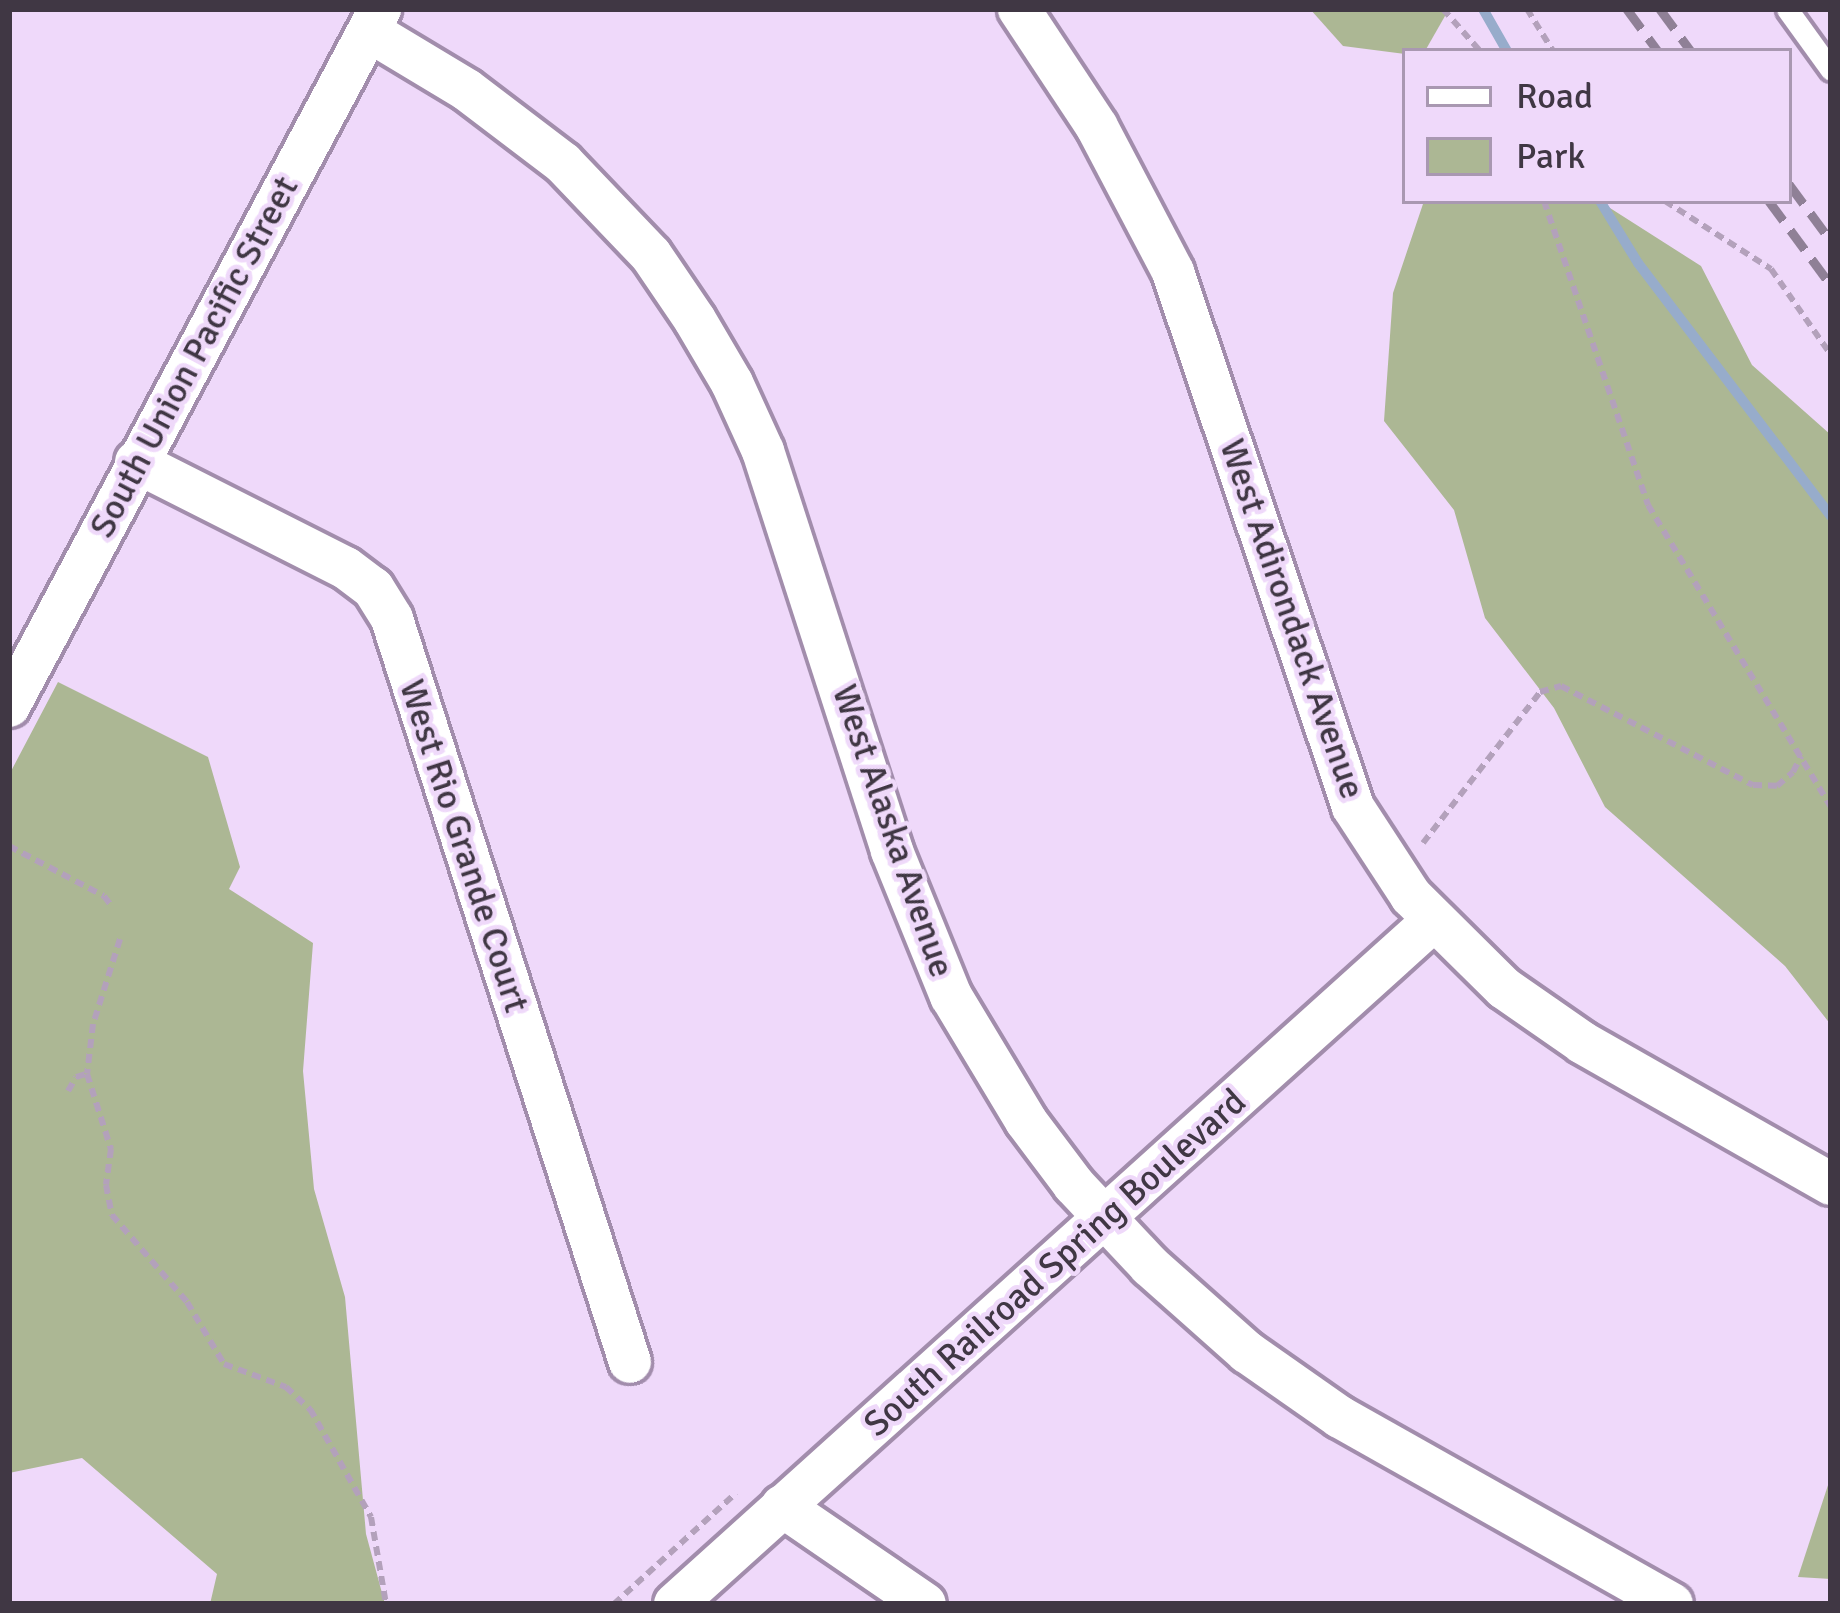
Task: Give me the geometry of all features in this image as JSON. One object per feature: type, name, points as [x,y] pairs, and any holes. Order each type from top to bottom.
[{"type":"street","name":"West Adirondack Avenue","points":[[1019,9],[1097,127],[1174,272],[1353,807],[1432,921],[1504,988],[1583,1043],[1831,1184]]},
{"type":"street","name":"South Union Pacific Street","points":[[9,706],[374,20]]},
{"type":"street","name":"West Alaska Avenue","points":[[374,20],[563,163],[650,255],[695,320],[733,383],[763,452],[892,851],[951,996],[1026,1121],[1105,1219],[1247,1352],[1340,1417],[1672,1604]]},
{"type":"street","name":"West Rio Grande Court","points":[[136,462],[346,568],[373,588],[392,620],[630,1362]]},
{"type":"street","name":"South Railroad Spring Boulevard","points":[[675,1604],[1432,921]]},
{"type":"street","points":[[782,1507],[925,1604]]},
{"type":"lane","points":[[1787,9],[1831,70]]},
{"type":"path","points":[[1443,9],[1477,48]]},
{"type":"path","points":[[1527,9],[1551,48]]},
{"type":"path","points":[[1545,204],[1648,505],[1831,807]]},
{"type":"path","points":[[1670,204],[1771,269],[1831,355]]},
{"type":"path","points":[[1417,851],[1540,692],[1561,686],[1753,785],[1777,786],[1801,756]]},
{"type":"path","points":[[9,846],[104,896],[110,904]]},
{"type":"path","points":[[120,938],[93,1024],[87,1074],[111,1149],[106,1185],[112,1215],[187,1303],[224,1364],[286,1387],[310,1409],[370,1517],[386,1604]]},
{"type":"path","points":[[68,1091],[76,1078],[87,1074]]},
{"type":"green space","points":[[1310,9],[1449,9],[1427,48],[1402,48],[1402,54],[1343,46]]},
{"type":"green space","points":[[1423,204],[1604,204],[1701,266],[1752,365],[1831,435],[1831,1025],[1785,966],[1605,807],[1554,708],[1485,618],[1454,510],[1384,421],[1393,293]]},
{"type":"green space","points":[[58,682],[208,757],[240,867],[229,889],[313,943],[303,1071],[314,1189],[345,1297],[366,1534],[385,1604],[210,1604],[217,1574],[82,1458],[9,1473],[9,775]]},
{"type":"green space","points":[[1831,1476],[1831,1579],[1798,1577]]},
{"type":"waterway","points":[[1483,9],[1505,48]]},
{"type":"waterway","points":[[1602,204],[1638,263],[1831,516]]},
{"type":"railway","points":[[1627,9],[1656,48]]},
{"type":"railway","points":[[1660,9],[1689,48]]},
{"type":"railway","points":[[1792,188],[1831,241]]},
{"type":"railway","points":[[1771,204],[1831,285]]}]
